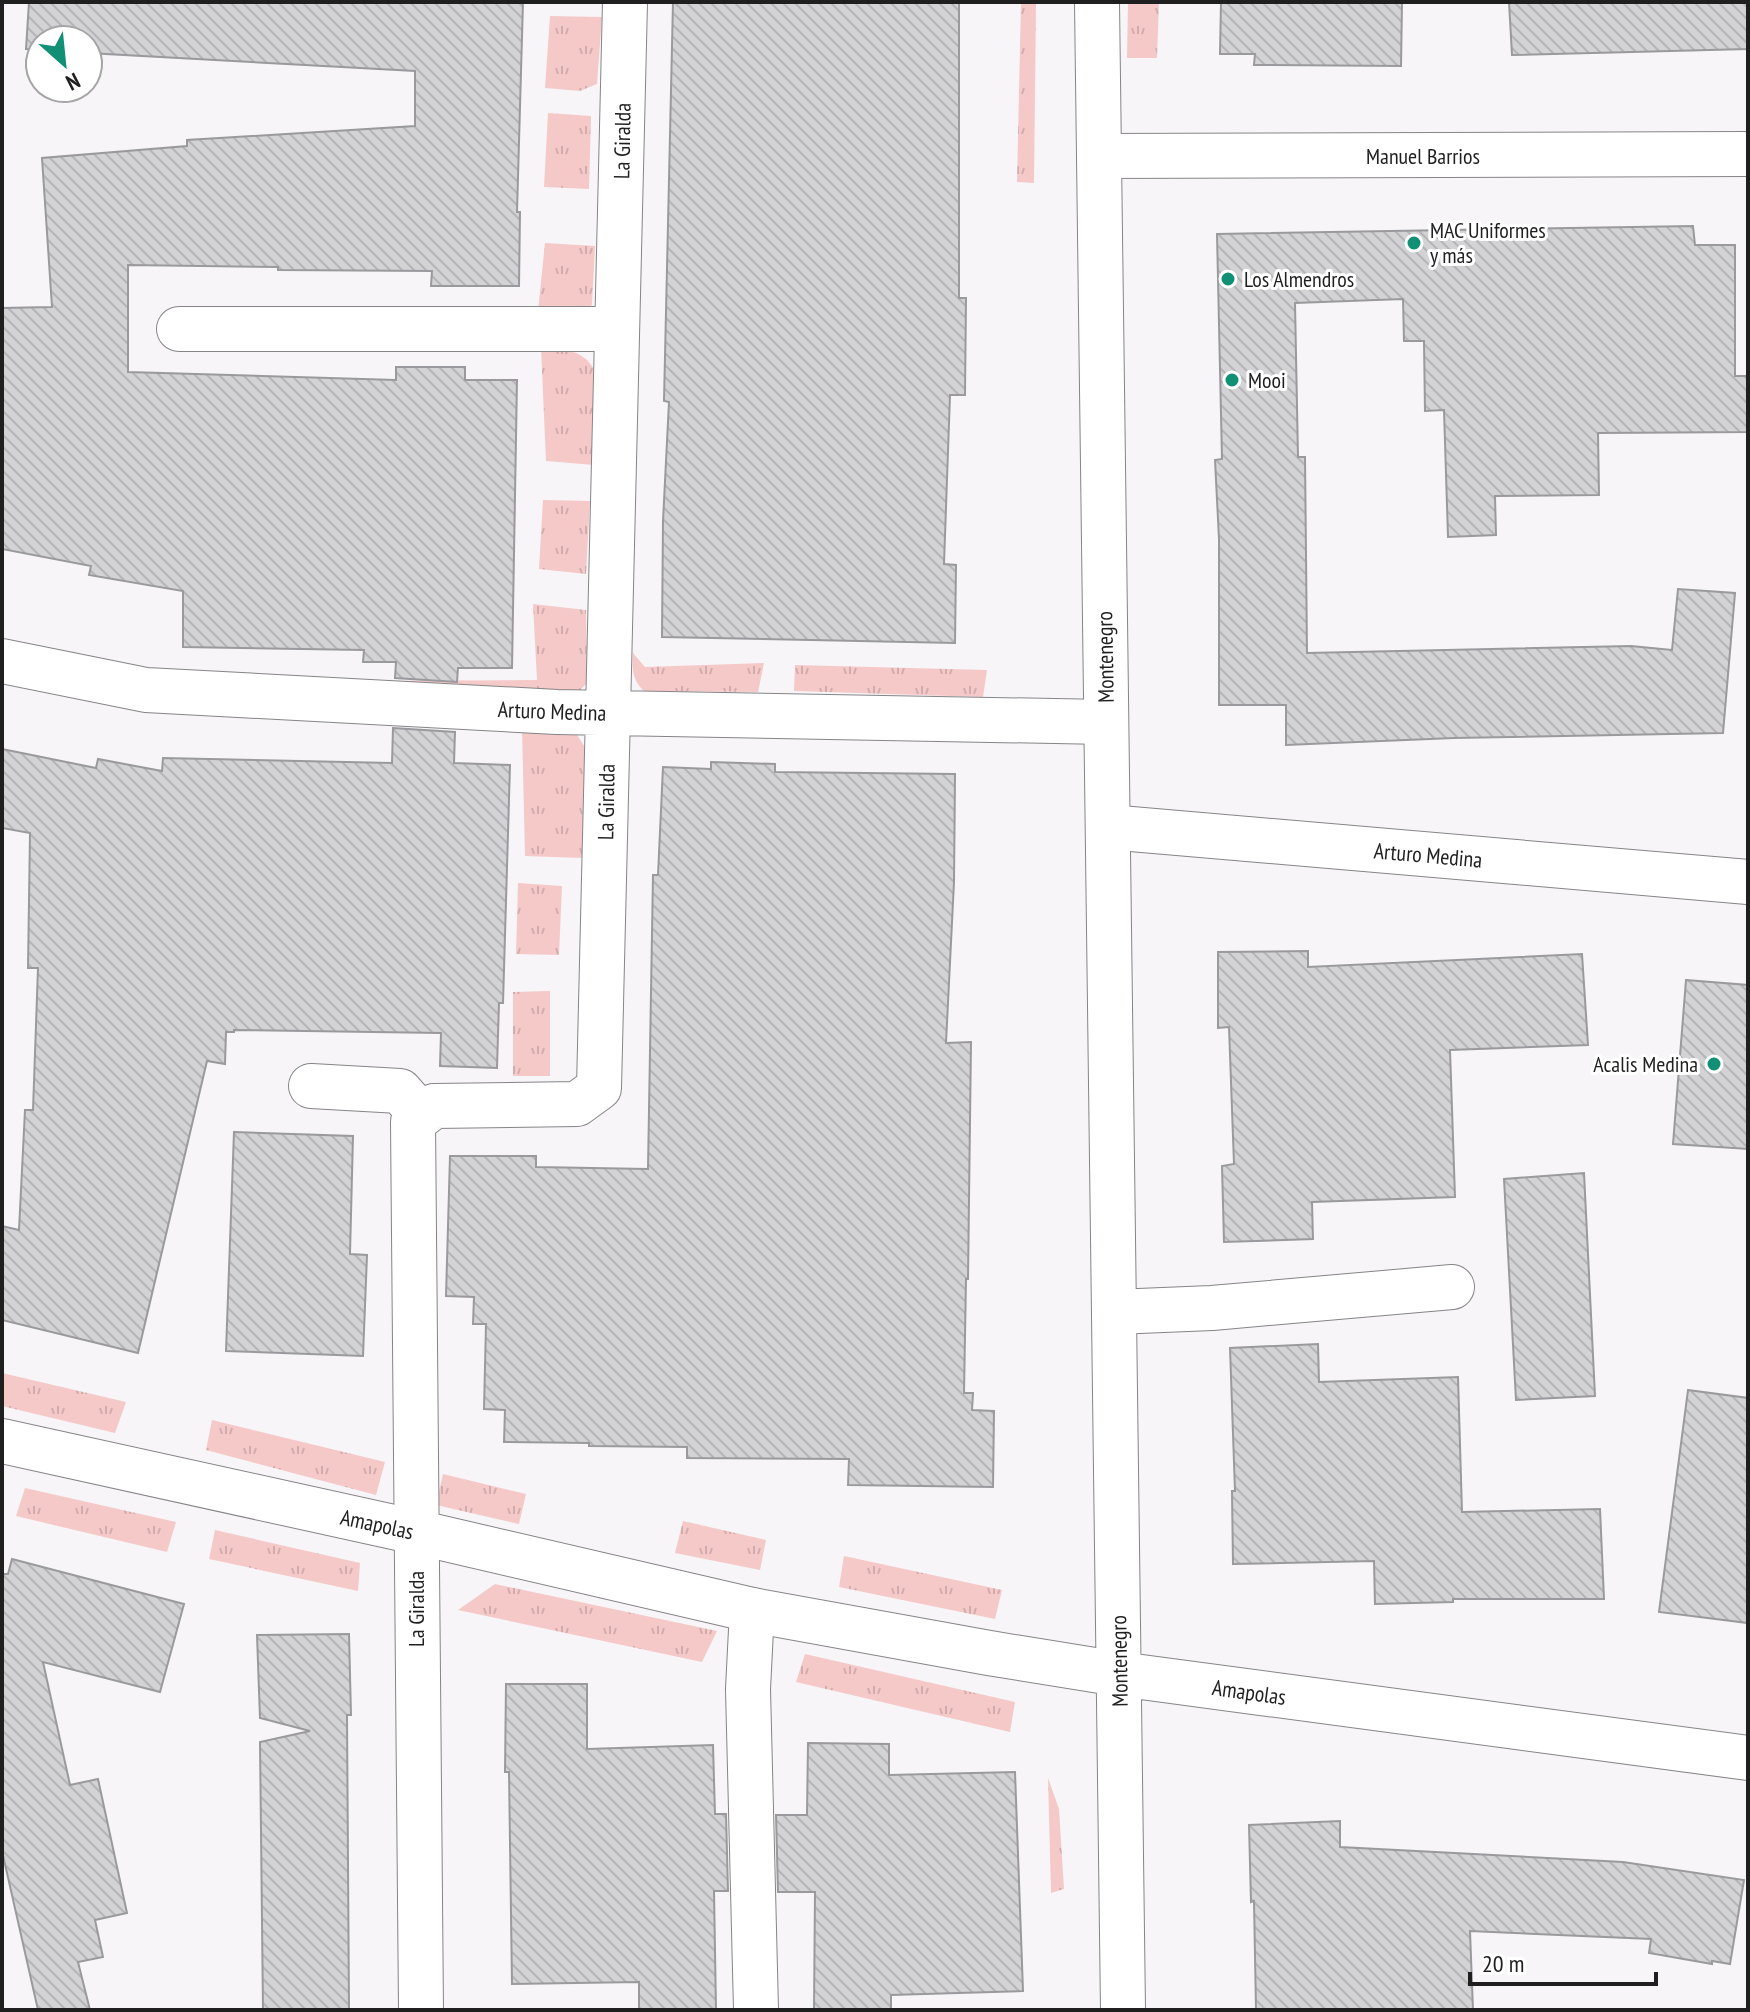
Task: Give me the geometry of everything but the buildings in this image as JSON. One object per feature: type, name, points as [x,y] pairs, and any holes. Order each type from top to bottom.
[{"type":"street","name":"La Giralda","points":[[421,2010],[413,1122],[434,1106],[577,1104],[599,1088],[625,2]]},
{"type":"street","name":"Montenegro","points":[[1097,2],[1123,2010]]},
{"type":"street","name":"Manuel Barrios","points":[[1099,156],[1748,154]]},
{"type":"street","points":[[179,329],[617,329]]},
{"type":"street","name":"Arturo Medina","points":[[2,661],[146,690],[608,714],[1106,722]]},
{"type":"street","name":"Arturo Medina","points":[[1108,827],[1748,882]]},
{"type":"street","points":[[311,1086],[400,1091],[421,1115]]},
{"type":"street","points":[[1114,1312],[1212,1308],[1452,1287]]},
{"type":"street","name":"Amapolas","points":[[2,1441],[752,1610],[1119,1674],[1748,1758]]},
{"type":"street","points":[[752,1610],[748,1689],[756,2010]]},
{"type":"green space","points":[[1021,2],[1036,2],[1034,183],[1017,182]]},
{"type":"green space","points":[[1128,2],[1159,2],[1157,58],[1127,58]]},
{"type":"green space","points":[[550,16],[602,17],[597,84],[580,91],[545,88]]},
{"type":"green space","points":[[548,113],[591,116],[589,189],[544,187]]},
{"type":"green space","points":[[545,243],[595,246],[592,305],[583,312],[538,311]]},
{"type":"green space","points":[[541,348],[579,354],[595,371],[594,465],[546,461]]},
{"type":"green space","points":[[543,500],[590,501],[586,574],[539,569]]},
{"type":"green space","points":[[533,604],[586,610],[587,683],[576,694],[365,681],[537,680]]},
{"type":"green space","points":[[633,653],[645,667],[764,663],[758,692],[644,691],[634,674]]},
{"type":"green space","points":[[795,665],[987,670],[983,697],[794,691]]},
{"type":"green space","points":[[522,729],[574,730],[588,752],[583,858],[525,856]]},
{"type":"green space","points":[[518,883],[562,886],[559,955],[516,954]]},
{"type":"green space","points":[[550,991],[550,1076],[513,1076],[513,992]]},
{"type":"green space","points":[[2,1373],[126,1402],[115,1433],[2,1406]]},
{"type":"green space","points":[[212,1420],[385,1462],[376,1495],[206,1450]]},
{"type":"green space","points":[[443,1474],[526,1494],[519,1524],[436,1505]]},
{"type":"green space","points":[[25,1488],[176,1522],[167,1552],[16,1516]]},
{"type":"green space","points":[[683,1521],[766,1540],[760,1570],[675,1553]]},
{"type":"green space","points":[[215,1530],[360,1563],[358,1591],[209,1559]]},
{"type":"green space","points":[[844,1556],[1002,1590],[995,1619],[839,1587]]},
{"type":"green space","points":[[495,1584],[717,1631],[702,1662],[458,1610]]},
{"type":"green space","points":[[805,1654],[1015,1702],[1010,1732],[796,1682]]},
{"type":"green space","points":[[1048,1778],[1059,1809],[1064,1889],[1051,1893]]},
{"type":"place","name":"MAC Uniformes y más","points":[[1414,243]]},
{"type":"place","name":"Los Almendros","points":[[1228,279]]},
{"type":"place","name":"Mooi","points":[[1232,380]]},
{"type":"place","name":"Acalis Medina","points":[[1714,1064]]}]
